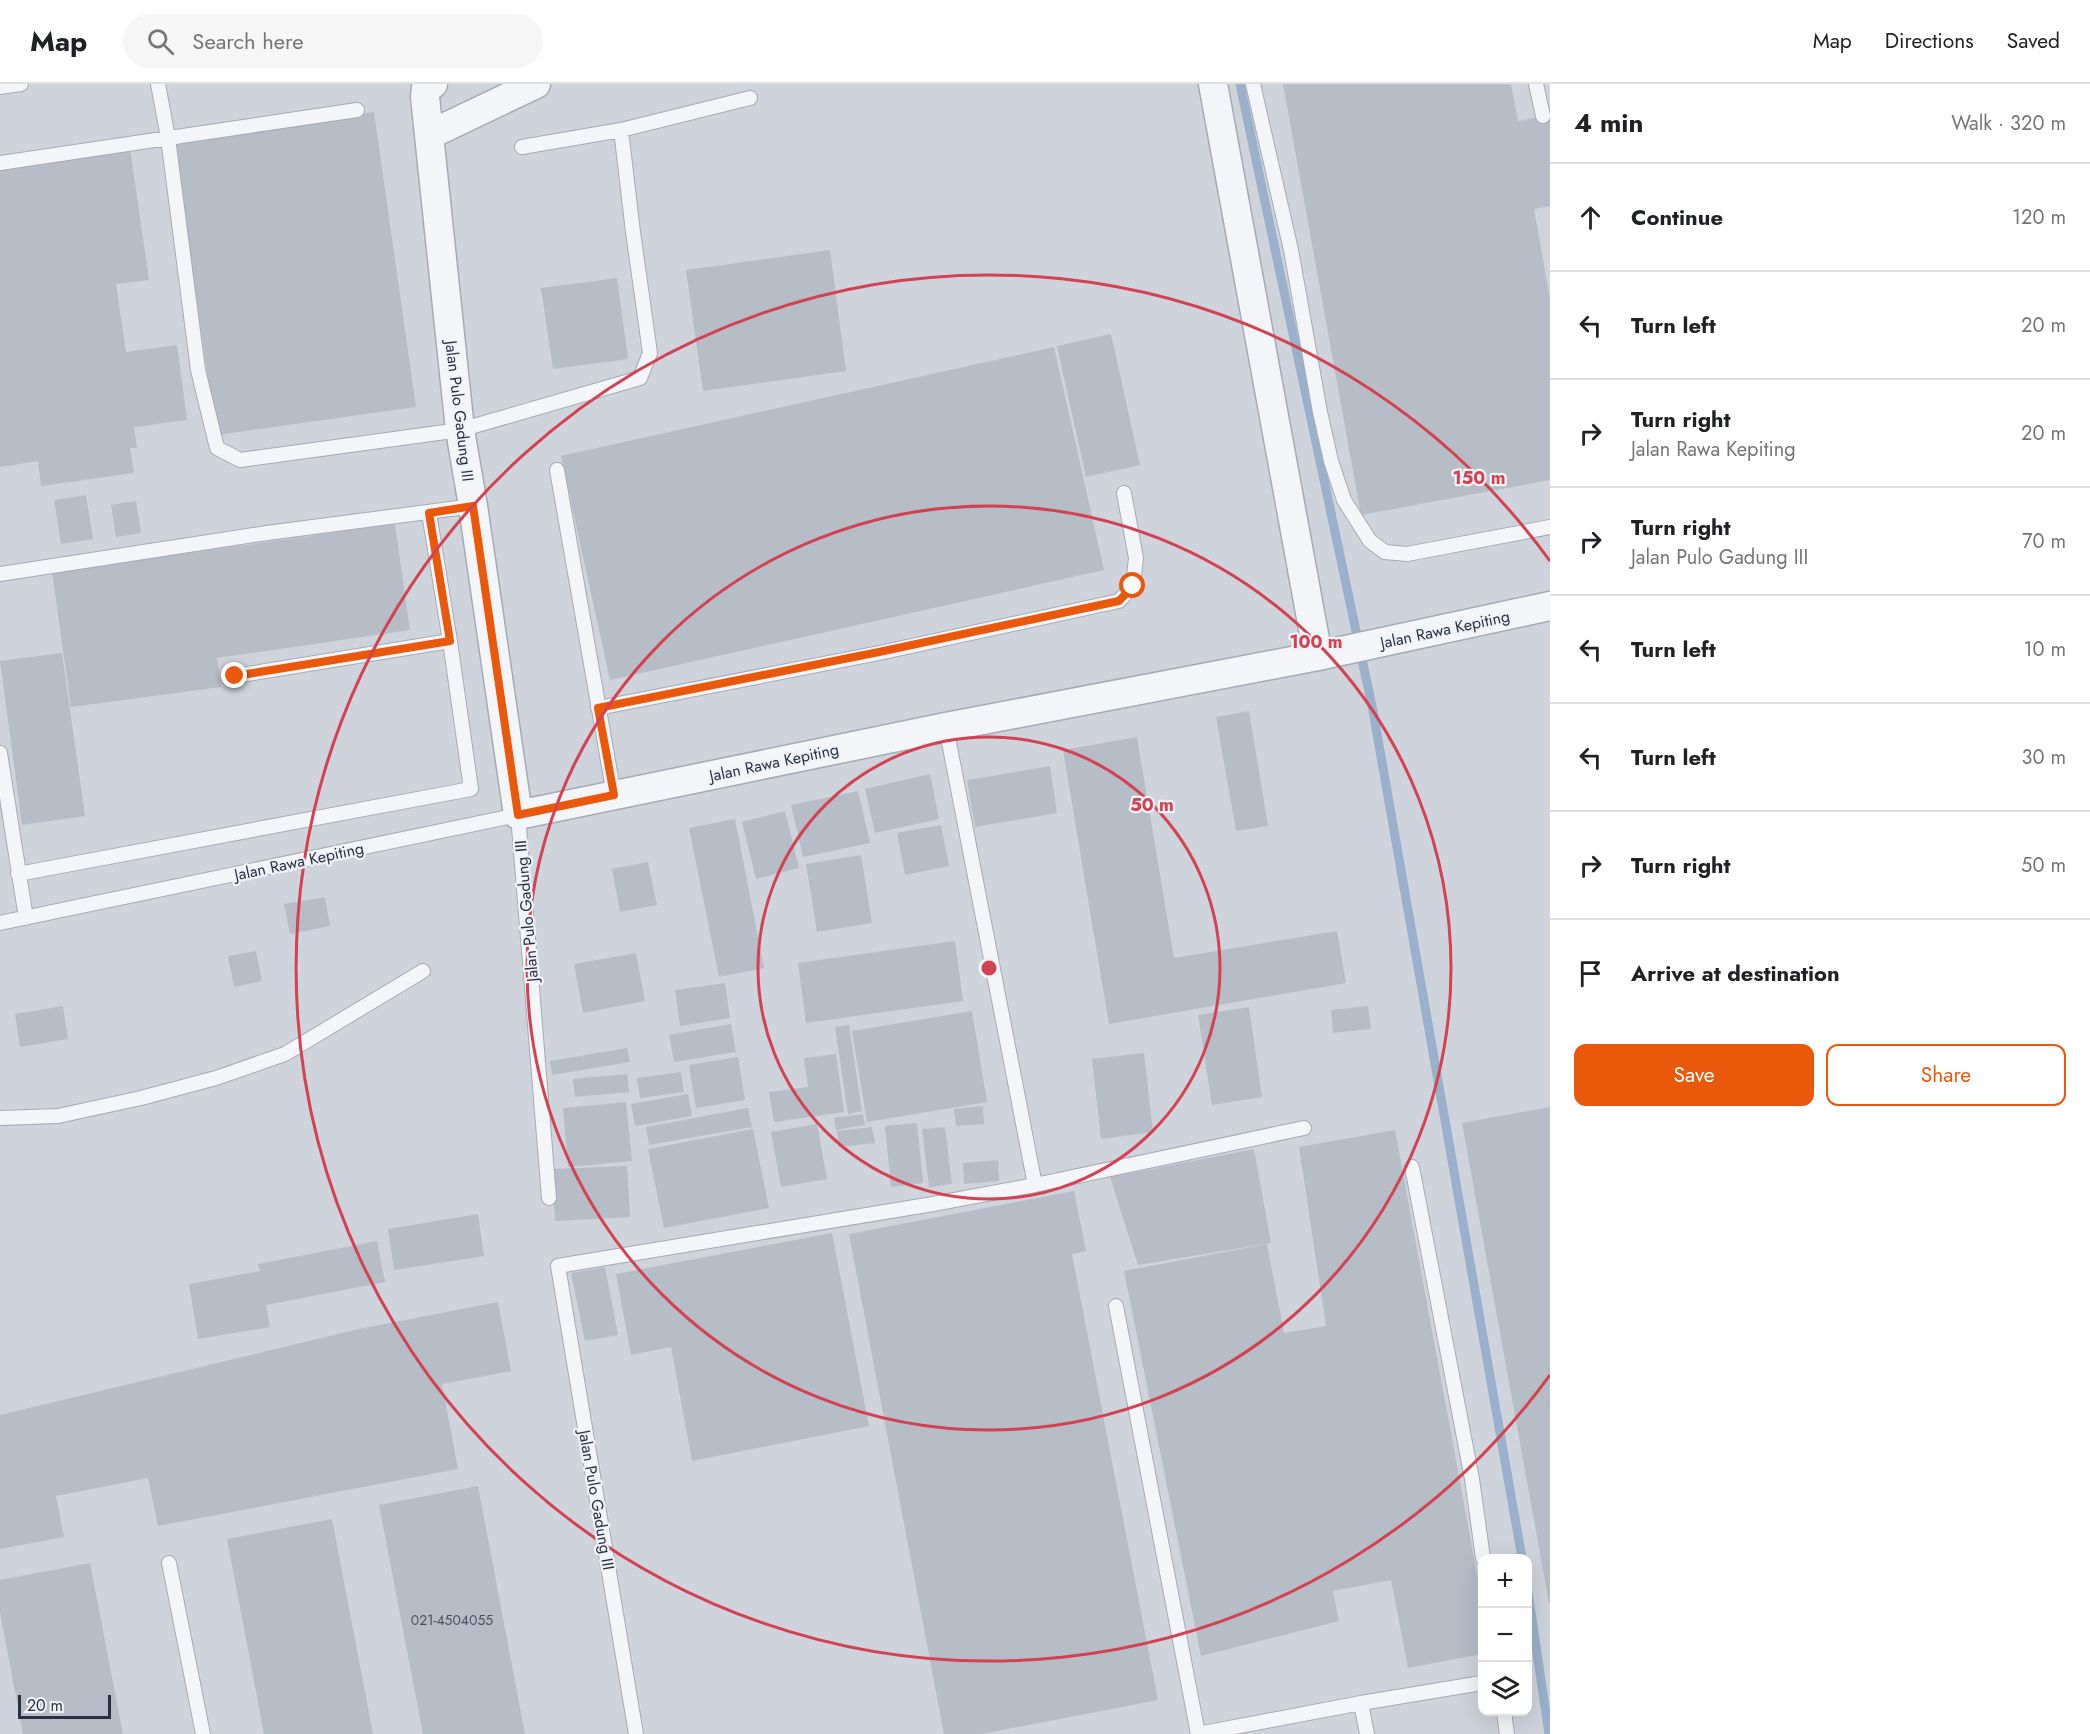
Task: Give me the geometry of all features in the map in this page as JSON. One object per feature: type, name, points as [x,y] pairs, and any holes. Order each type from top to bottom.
[{"type":"street","name":"Jalan Pulo Gadung III","points":[[433,84],[426,88],[429,135],[460,430],[518,815]]},
{"type":"street","points":[[429,135],[536,84]]},
{"type":"street","points":[[1213,84],[1327,654]]},
{"type":"street","name":"Jalan Rawa Kepiting","points":[[518,815],[946,727],[1327,654],[1550,606]]},
{"type":"lane","points":[[0,87],[21,84]]},
{"type":"lane","points":[[158,84],[168,138],[198,370],[217,448],[240,460],[460,430],[640,378],[650,353],[621,130]]},
{"type":"lane","points":[[1254,84],[1291,250],[1331,461],[1344,500],[1370,541],[1385,552],[1407,554],[1550,527]]},
{"type":"lane","points":[[1536,84],[1543,116]]},
{"type":"lane","points":[[522,147],[621,130],[750,98]]},
{"type":"lane","points":[[0,163],[357,110]]},
{"type":"lane","points":[[557,470],[614,795]]},
{"type":"lane","points":[[598,708],[867,655],[1119,601],[1133,586],[1136,558],[1124,493]]},
{"type":"lane","points":[[0,574],[267,532],[473,506]]},
{"type":"lane","points":[[18,874],[471,789],[429,513]]},
{"type":"lane","points":[[235,676],[450,641]]},
{"type":"lane","points":[[946,727],[1035,1185],[1304,1128]]},
{"type":"lane","points":[[0,753],[26,918]]},
{"type":"lane","name":"Jalan Rawa Kepiting","points":[[0,923],[518,815]]},
{"type":"lane","name":"Jalan Pulo Gadung III","points":[[518,815],[549,1198]]},
{"type":"lane","points":[[0,1118],[58,1116],[141,1098],[216,1078],[285,1054],[423,971]]},
{"type":"lane","points":[[1412,1167],[1472,1479],[1482,1554]]},
{"type":"lane","name":"Jalan Pulo Gadung III","points":[[636,1734],[558,1266],[1035,1185]]},
{"type":"lane","points":[[1116,1306],[1197,1734],[1478,1684]]},
{"type":"lane","points":[[169,1563],[203,1734]]},
{"type":"lane","points":[[1361,1703],[1366,1734]]},
{"type":"lane","points":[[1505,1716],[1507,1734]]},
{"type":"shaded area","points":[[0,84],[1550,84],[1550,1734],[0,1734]]},
{"type":"building","points":[[1283,84],[1511,84],[1518,121],[1550,115],[1550,206],[1534,209],[1550,299],[1550,480],[1361,515]]},
{"type":"building","points":[[374,112],[416,407],[216,435],[174,140]]},
{"type":"building","points":[[130,148],[149,280],[116,284],[126,352],[177,345],[187,420],[134,427],[137,448],[130,448],[134,473],[41,486],[38,461],[0,467],[0,166]]},
{"type":"building","points":[[830,250],[846,371],[703,391],[686,270]]},
{"type":"building","points":[[617,278],[628,359],[553,369],[541,288]]},
{"type":"building","points":[[1111,334],[1140,465],[1086,477],[1057,346]]},
{"type":"building","points":[[1054,347],[1104,570],[610,680],[561,456]]},
{"type":"building","points":[[86,495],[93,539],[61,544],[54,500]]},
{"type":"building","points":[[136,501],[141,533],[116,537],[111,505]]},
{"type":"building","points":[[395,524],[410,630],[217,658],[221,687],[71,707],[52,572]]},
{"type":"building","points":[[62,653],[85,816],[22,825],[0,661]]},
{"type":"building","points":[[1249,711],[1268,826],[1236,831],[1216,717]]},
{"type":"building","points":[[1137,737],[1174,958],[1337,931],[1346,983],[1109,1024],[1063,750]]},
{"type":"building","points":[[1050,766],[1057,813],[975,827],[967,780]]},
{"type":"building","points":[[930,774],[939,819],[875,833],[865,789]]},
{"type":"building","points":[[858,791],[870,843],[803,857],[791,805]]},
{"type":"building","points":[[785,811],[799,868],[756,879],[742,822]]},
{"type":"building","points":[[735,819],[764,968],[719,977],[689,828]]},
{"type":"building","points":[[941,825],[949,866],[905,875],[897,833]]},
{"type":"building","points":[[861,855],[872,923],[817,932],[806,864]]},
{"type":"building","points":[[648,862],[657,905],[620,912],[612,869]]},
{"type":"building","points":[[325,897],[330,926],[290,934],[284,904]]},
{"type":"building","points":[[955,941],[963,1001],[806,1023],[798,963]]},
{"type":"building","points":[[256,951],[262,981],[234,987],[228,956]]},
{"type":"building","points":[[636,953],[645,1001],[583,1013],[574,964]]},
{"type":"building","points":[[725,983],[730,1018],[680,1026],[675,990]]},
{"type":"building","points":[[63,1006],[68,1039],[20,1047],[15,1014]]},
{"type":"building","points":[[1368,1006],[1371,1029],[1333,1033],[1331,1010]]},
{"type":"building","points":[[1249,1007],[1262,1097],[1212,1105],[1198,1015]]},
{"type":"building","points":[[972,1011],[987,1102],[867,1122],[852,1031]]},
{"type":"building","points":[[731,1024],[736,1052],[674,1062],[669,1035]]},
{"type":"building","points":[[849,1025],[862,1111],[848,1114],[835,1027]]},
{"type":"building","points":[[627,1048],[630,1062],[552,1075],[550,1061]]},
{"type":"building","points":[[1144,1053],[1153,1132],[1101,1139],[1092,1059]]},
{"type":"building","points":[[836,1054],[844,1112],[774,1122],[769,1092],[808,1087],[804,1058]]},
{"type":"building","points":[[738,1057],[745,1100],[696,1108],[689,1065]]},
{"type":"building","points":[[681,1072],[684,1092],[640,1098],[637,1078]]},
{"type":"building","points":[[627,1074],[629,1092],[575,1097],[573,1079]]},
{"type":"building","points":[[688,1094],[692,1116],[635,1126],[631,1104]]},
{"type":"building","points":[[626,1102],[632,1161],[568,1167],[563,1108]]},
{"type":"building","points":[[983,1106],[984,1124],[956,1126],[954,1109]]},
{"type":"building","points":[[1550,1107],[1550,1603],[1549,1603],[1462,1123]]},
{"type":"building","points":[[748,1108],[752,1127],[649,1145],[646,1127]]},
{"type":"building","points":[[863,1114],[865,1125],[836,1130],[834,1118]]},
{"type":"building","points":[[917,1123],[923,1183],[891,1187],[885,1126]]},
{"type":"building","points":[[817,1124],[827,1179],[781,1187],[771,1132]]},
{"type":"building","points":[[872,1127],[875,1143],[839,1147],[837,1131]]},
{"type":"building","points":[[945,1127],[952,1184],[929,1187],[922,1129]]},
{"type":"building","points":[[753,1129],[769,1208],[664,1228],[648,1149]]},
{"type":"building","points":[[1395,1130],[1478,1579],[1478,1655],[1408,1668],[1391,1580],[1333,1591],[1339,1621],[1201,1656],[1124,1271],[1267,1244],[1284,1333],[1326,1326],[1299,1147]]},
{"type":"building","points":[[1254,1149],[1271,1243],[1138,1265],[1110,1177]]},
{"type":"building","points":[[998,1160],[999,1181],[964,1184],[963,1163]]},
{"type":"building","points":[[627,1166],[630,1217],[555,1221],[552,1169]]},
{"type":"building","points":[[1074,1191],[1086,1251],[1072,1254],[1158,1700],[982,1734],[944,1734],[849,1234]]},
{"type":"building","points":[[478,1214],[484,1256],[394,1270],[388,1229]]},
{"type":"building","points":[[832,1233],[869,1426],[692,1461],[671,1347],[631,1355],[616,1274]]},
{"type":"building","points":[[377,1241],[385,1282],[266,1305],[270,1327],[198,1339],[189,1284],[260,1271],[258,1264]]},
{"type":"building","points":[[605,1267],[618,1335],[585,1341],[571,1273]]},
{"type":"building","points":[[498,1302],[511,1371],[442,1384],[458,1469],[158,1526],[148,1478],[56,1496],[64,1537],[0,1549],[0,1415],[359,1329]]},
{"type":"building","points":[[478,1486],[525,1734],[423,1734],[379,1505]]},
{"type":"building","points":[[332,1519],[373,1734],[264,1734],[227,1539]]},
{"type":"building","points":[[90,1563],[123,1734],[23,1734],[0,1612],[0,1580]]},
{"type":"waterway","points":[[1240,84],[1373,711],[1521,1554]]},
{"type":"waterway","points":[[1530,1608],[1549,1734]]},
{"type":"route","points":[[235,676],[450,641],[429,513],[473,506],[518,815],[614,795],[598,708],[1119,601],[1133,586]]}]
